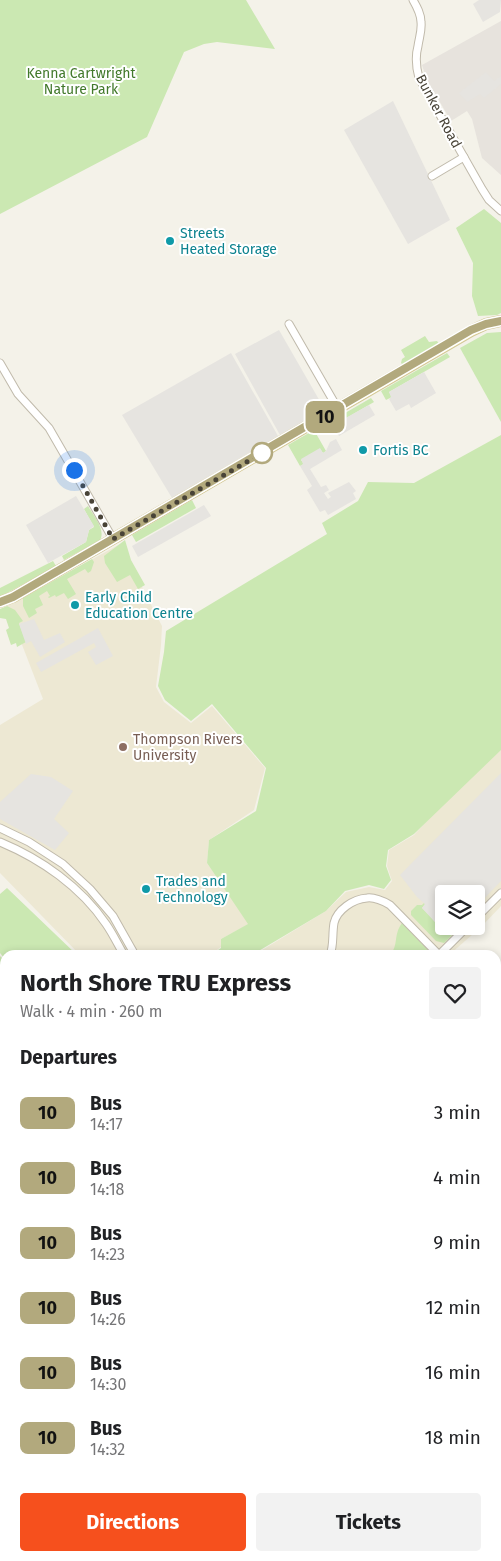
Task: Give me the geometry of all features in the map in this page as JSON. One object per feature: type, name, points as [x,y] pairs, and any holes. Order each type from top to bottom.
[{"type":"street","name":"Bunker Road","points":[[413,0],[421,22],[416,64],[418,78],[485,195],[501,211]]},
{"type":"street","points":[[432,176],[464,157]]},
{"type":"street","points":[[0,602],[13,597],[471,330],[501,321]]},
{"type":"street","points":[[289,324],[338,409]]},
{"type":"street","points":[[0,363],[18,394],[49,428],[113,539]]},
{"type":"street","points":[[0,828],[29,842],[63,864],[90,889],[113,916],[131,950]]},
{"type":"street","points":[[0,842],[29,856],[57,874],[73,888],[106,924],[121,950]]},
{"type":"street","points":[[485,909],[501,893]]},
{"type":"street","points":[[331,950],[334,921],[341,910],[354,901],[367,898],[381,900],[390,905],[434,950]]},
{"type":"street","points":[[444,950],[459,935]]},
{"type":"shaded area","points":[[479,0],[501,0],[500,12],[483,22],[473,4]]},
{"type":"shaded area","points":[[501,21],[501,175],[482,158],[472,119],[467,111],[451,121],[427,80],[422,65]]},
{"type":"shaded area","points":[[486,72],[494,81],[501,76],[501,84],[484,98],[480,94],[467,102],[459,93]]},
{"type":"shaded area","points":[[393,101],[450,220],[408,244],[344,130]]},
{"type":"shaded area","points":[[279,330],[325,410],[280,435],[235,354]]},
{"type":"shaded area","points":[[231,353],[278,436],[172,498],[122,415]]},
{"type":"shaded area","points":[[424,372],[436,393],[411,408],[409,404],[396,411],[389,399],[391,397],[389,392]]},
{"type":"shaded area","points":[[369,405],[375,415],[339,436],[333,425]]},
{"type":"shaded area","points":[[336,439],[342,450],[310,469],[321,487],[326,485],[329,490],[324,493],[328,499],[331,497],[328,493],[349,482],[356,491],[353,493],[356,499],[328,515],[325,510],[320,512],[307,490],[312,486],[300,466],[303,464],[301,459],[320,448],[323,453],[330,442]]},
{"type":"shaded area","points":[[76,496],[94,526],[89,530],[86,542],[48,563],[26,525]]},
{"type":"shaded area","points":[[204,505],[211,516],[138,557],[132,546]]},
{"type":"shaded area","name":"Thompson Rivers University","points":[[120,544],[162,626],[156,687],[164,702],[191,723],[212,706],[265,768],[254,810],[209,840],[207,863],[249,924],[221,939],[221,947],[217,950],[75,950],[0,873],[0,725],[43,699],[7,606]]},
{"type":"shaded area","points":[[34,619],[44,640],[60,633],[65,642],[40,657],[31,641],[26,644],[19,624]]},
{"type":"shaded area","points":[[98,628],[113,656],[96,665],[88,652],[96,647],[94,643],[41,672],[36,663]]},
{"type":"shaded area","points":[[501,741],[501,906],[485,923],[485,885],[435,885],[435,935],[472,935],[455,950],[262,950],[326,911],[346,892],[369,887],[385,890],[392,881],[387,866],[389,850],[414,835]]},
{"type":"shaded area","points":[[501,773],[501,881],[485,898],[485,885],[435,885],[435,922],[422,908],[425,904],[400,875]]},
{"type":"shaded area","points":[[31,774],[51,777],[73,791],[54,819],[69,833],[55,850],[0,819],[0,802]]},
{"type":"green space","name":"Kenna Cartwright Nature Park","points":[[0,0],[246,0],[275,49],[217,42],[204,44],[184,52],[147,137],[0,214]]},
{"type":"green space","points":[[484,209],[501,223],[501,313],[478,316],[472,296],[473,263],[456,228]]},
{"type":"green space","points":[[501,332],[501,422],[460,348],[487,333]]},
{"type":"green space","points":[[425,336],[429,342],[437,341],[439,344],[403,365],[401,363],[402,359],[405,357],[401,350]]},
{"type":"green space","points":[[447,353],[450,357],[389,392],[392,397],[386,400],[381,391]]},
{"type":"green space","points":[[371,398],[374,402],[324,431],[321,427]]},
{"type":"green space","points":[[314,430],[326,451],[323,453],[320,449],[301,460],[304,464],[300,466],[288,445]]},
{"type":"green space","points":[[501,435],[501,750],[414,834],[388,850],[386,866],[391,880],[384,889],[369,885],[345,891],[326,911],[260,950],[218,950],[221,948],[221,939],[248,924],[207,863],[209,840],[256,811],[266,768],[212,704],[191,721],[165,700],[158,686],[166,631],[327,534],[322,523],[358,501],[368,482],[414,483]]},
{"type":"green space","points":[[192,500],[196,508],[136,542],[132,535]]},
{"type":"green space","points":[[88,506],[102,532],[100,540],[64,560],[62,556],[86,542],[89,530],[94,527],[84,509]]},
{"type":"green space","points":[[125,540],[131,560],[145,585],[138,589],[130,575],[117,582],[105,563],[104,556]]},
{"type":"green space","points":[[92,559],[94,562],[91,571],[88,573],[85,569],[67,579],[76,594],[68,599],[64,593],[49,598],[50,596],[47,591],[39,596],[43,605],[35,609],[37,613],[29,618],[23,606],[23,598]]},
{"type":"green space","points":[[53,561],[56,566],[0,597],[0,588]]},
{"type":"green space","points":[[7,606],[15,610],[23,621],[19,623],[26,642],[17,647],[16,643],[11,645],[6,630],[9,628],[6,619],[0,618],[0,609]]},
{"type":"green space","points":[[7,888],[72,950],[0,950],[0,894]]},
{"type":"green space","points":[[425,904],[422,908],[435,921],[435,935],[452,935],[444,943],[436,941],[411,915],[411,911],[417,905]]},
{"type":"green space","points":[[402,923],[427,950],[393,950],[399,927]]},
{"type":"bus line","name":"10","points":[[0,602],[13,597],[471,330],[479,326],[501,321]]},
{"type":"place","name":"Streets Heated Storage","points":[[170,241]]},
{"type":"place","name":"Fortis BC","points":[[363,450]]},
{"type":"place","name":"Early Child Education Centre","points":[[75,605]]},
{"type":"place","name":"Thompson Rivers University","points":[[123,747]]},
{"type":"place","name":"Trades and Technology","points":[[146,889]]},
{"type":"route","points":[[74,470],[113,539],[262,453]]}]
